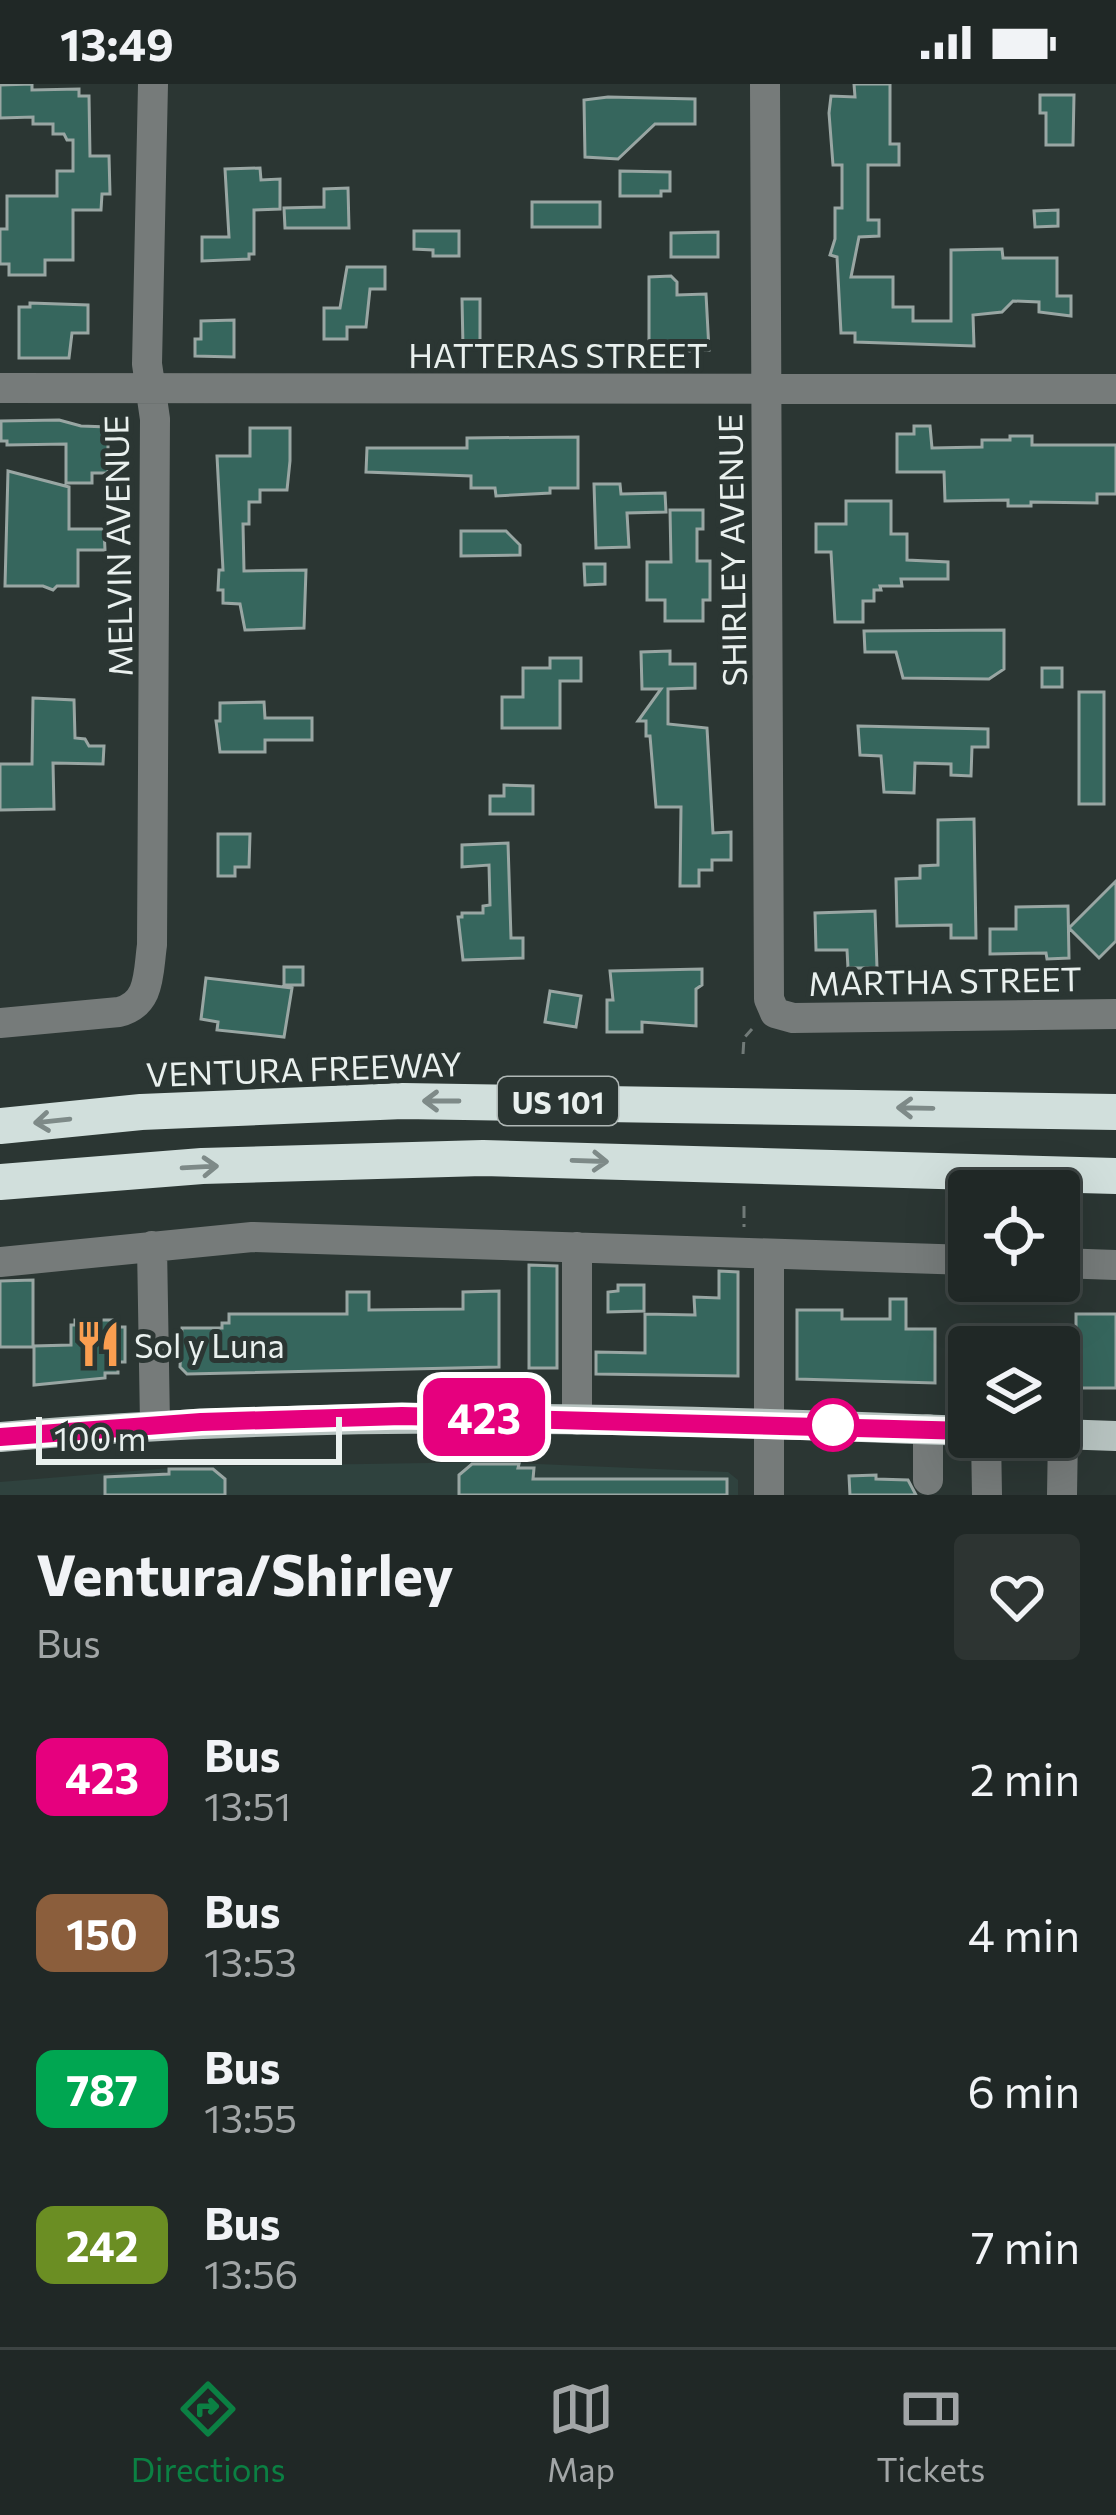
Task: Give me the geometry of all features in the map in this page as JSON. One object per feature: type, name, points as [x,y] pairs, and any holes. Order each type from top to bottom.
[{"type":"highway","points":[[998,1110],[1116,1098]]},
{"type":"highway","name":"VENTURA FREEWAY","points":[[0,1126],[164,1111],[403,1100],[1116,1112]]},
{"type":"highway","name":"US 101","points":[[0,1182],[202,1166],[482,1158],[1104,1178]]},
{"type":"main road","points":[[0,1437],[155,1424],[353,1417],[948,1430]]},
{"type":"main road","points":[[1080,1435],[1116,1436]]},
{"type":"street","name":"MELVIN AVENUE","points":[[0,1023],[119,1012],[136,1006],[145,993],[152,945],[156,628],[155,419],[150,388],[147,225],[152,219],[153,84]]},
{"type":"street","name":"SHIRLEY AVENUE","points":[[765,84],[769,980],[775,1013]]},
{"type":"street","name":"HATTERAS STREET","points":[[0,388],[1116,389]]},
{"type":"street","name":"MARTHA STREET","points":[[775,1013],[793,1018],[1116,1014]]},
{"type":"street","points":[[0,1262],[252,1237],[948,1259]]},
{"type":"street","points":[[152,1246],[155,1424]]},
{"type":"street","points":[[577,1247],[577,1420]]},
{"type":"street","points":[[769,1254],[769,1495]]},
{"type":"street","points":[[1080,1264],[1116,1265]]},
{"type":"street","points":[[928,1430],[928,1480]]},
{"type":"street","points":[[986,1458],[987,1495]]},
{"type":"street","points":[[1061,1458],[1062,1495]]},
{"type":"path","points":[[743,1054],[744,1038],[775,1013]]},
{"type":"shaded area","points":[[491,1462],[728,1472],[738,1480],[738,1495],[0,1495],[0,1482],[182,1467]]},
{"type":"building","points":[[32,84],[32,90],[79,89],[79,96],[89,96],[90,156],[109,156],[110,194],[102,194],[101,210],[73,210],[73,260],[45,260],[45,275],[9,275],[9,264],[0,264],[7,196],[57,196],[57,171],[73,171],[73,140],[53,134],[53,124],[33,124],[33,117],[0,118],[0,85]]},
{"type":"building","points":[[854,84],[890,84],[890,144],[899,144],[899,165],[868,165],[868,220],[879,220],[879,236],[859,237],[851,277],[893,277],[893,307],[913,307],[913,321],[951,321],[951,250],[1002,249],[1003,258],[1057,258],[1057,296],[1071,296],[1071,316],[1039,312],[1039,302],[1013,301],[1002,312],[973,315],[974,346],[855,342],[855,333],[841,333],[837,257],[830,255],[835,208],[842,208],[842,165],[833,165],[829,113],[831,96],[855,97]]},
{"type":"building","points":[[1040,95],[1074,95],[1073,145],[1046,145],[1046,113],[1040,113]]},
{"type":"building","points":[[695,99],[695,124],[655,124],[618,159],[585,157],[584,100]]},
{"type":"building","points":[[260,168],[261,180],[280,179],[280,209],[254,210],[254,254],[249,259],[202,261],[202,237],[229,237],[225,169]]},
{"type":"building","points":[[620,171],[670,172],[670,191],[661,191],[661,196],[620,196]]},
{"type":"building","points":[[348,188],[349,228],[285,228],[284,208],[324,207],[324,189]]},
{"type":"building","points":[[532,202],[600,202],[600,227],[532,227]]},
{"type":"building","points":[[1058,210],[1058,226],[1035,227],[1034,211]]},
{"type":"building","points":[[414,231],[459,231],[459,256],[433,256],[433,250],[414,249]]},
{"type":"building","points":[[718,232],[718,257],[671,257],[671,233]]},
{"type":"building","points":[[347,267],[385,267],[385,289],[370,289],[366,327],[347,327],[347,339],[324,339],[324,308],[340,308]]},
{"type":"building","points":[[671,276],[677,282],[677,295],[706,294],[709,350],[649,353],[649,277]]},
{"type":"building","points":[[462,299],[480,299],[480,347],[463,347]]},
{"type":"building","points":[[30,303],[88,305],[88,333],[72,333],[69,358],[19,358],[19,307],[30,307]]},
{"type":"building","points":[[234,320],[234,357],[195,356],[201,321]]},
{"type":"building","points":[[59,420],[108,427],[108,473],[92,473],[92,483],[66,483],[66,444],[7,445],[1,441],[1,421]]},
{"type":"building","points":[[914,426],[930,426],[932,448],[982,447],[982,440],[1010,440],[1010,436],[1032,436],[1032,445],[1116,445],[1116,494],[1097,494],[1097,503],[1031,502],[1031,506],[1008,506],[1008,500],[945,501],[944,472],[897,472],[897,434],[914,434]]},
{"type":"building","points":[[250,428],[290,428],[290,461],[287,490],[260,490],[260,502],[249,502],[249,524],[243,524],[244,571],[306,570],[304,628],[245,630],[240,604],[223,603],[223,590],[218,590],[219,570],[223,570],[217,456],[250,456]]},
{"type":"building","points":[[578,437],[578,488],[550,488],[550,493],[496,496],[495,488],[471,488],[471,476],[366,472],[367,448],[467,448],[467,438]]},
{"type":"building","points":[[8,471],[69,487],[69,529],[104,529],[105,550],[78,550],[78,586],[53,590],[5,586]]},
{"type":"building","points":[[594,484],[620,484],[621,494],[665,493],[666,512],[627,513],[629,547],[596,548]]},
{"type":"building","points":[[846,501],[891,501],[891,534],[907,534],[907,560],[948,562],[948,579],[901,579],[902,586],[880,586],[881,590],[874,590],[874,601],[863,601],[863,622],[835,622],[831,552],[816,552],[816,524],[846,524]]},
{"type":"building","points":[[670,510],[703,510],[703,529],[697,529],[697,561],[710,561],[710,600],[703,600],[703,621],[665,621],[665,600],[647,600],[647,562],[671,562]]},
{"type":"building","points":[[461,531],[506,531],[520,545],[520,555],[461,556]]},
{"type":"building","points":[[584,564],[605,564],[605,584],[585,585]]},
{"type":"building","points":[[1004,630],[1004,669],[989,679],[903,678],[896,652],[865,652],[864,631]]},
{"type":"building","points":[[670,651],[670,664],[695,664],[695,688],[668,689],[668,724],[707,728],[713,833],[731,832],[731,860],[712,860],[712,870],[699,870],[699,886],[680,886],[681,807],[656,807],[650,736],[646,736],[646,721],[638,721],[661,689],[642,689],[641,652]]},
{"type":"building","points":[[550,658],[581,658],[581,681],[560,681],[560,728],[502,728],[502,697],[523,697],[523,668],[550,668]]},
{"type":"building","points":[[1042,668],[1062,668],[1062,687],[1042,687]]},
{"type":"building","points":[[1079,692],[1104,692],[1104,804],[1079,804]]},
{"type":"building","points":[[33,698],[74,700],[75,738],[85,739],[89,746],[104,746],[103,764],[53,763],[54,809],[0,810],[0,764],[32,764]]},
{"type":"building","points":[[264,702],[265,718],[312,718],[312,740],[265,740],[265,752],[220,752],[216,721],[220,721],[220,703]]},
{"type":"building","points":[[858,726],[988,729],[988,747],[972,747],[971,776],[951,775],[951,764],[915,763],[914,793],[884,792],[881,756],[860,755]]},
{"type":"building","points":[[504,785],[533,786],[533,814],[490,814],[490,796],[504,796]]},
{"type":"building","points":[[974,819],[976,938],[951,938],[951,925],[897,926],[896,879],[920,878],[920,866],[938,865],[938,820]]},
{"type":"building","points":[[218,834],[250,834],[249,867],[235,867],[235,876],[218,876]]},
{"type":"building","points":[[508,843],[511,938],[523,938],[523,958],[463,960],[458,917],[483,913],[483,906],[490,905],[489,865],[462,867],[462,845]]},
{"type":"building","points":[[1116,881],[1116,941],[1099,958],[1069,928]]},
{"type":"building","points":[[1068,906],[1069,958],[1047,959],[1046,953],[990,954],[990,929],[1016,929],[1016,907]]},
{"type":"building","points":[[875,911],[877,968],[848,968],[847,950],[816,950],[815,913]]},
{"type":"building","points":[[284,967],[303,967],[303,985],[284,985]]},
{"type":"building","points":[[702,969],[702,985],[696,989],[696,1026],[642,1022],[642,1032],[607,1032],[607,1000],[613,1000],[610,971]]},
{"type":"building","points":[[206,978],[292,988],[284,1037],[217,1030],[218,1022],[201,1019]]},
{"type":"building","points":[[550,991],[581,996],[576,1027],[545,1022]]},
{"type":"building","points":[[529,1265],[557,1266],[557,1368],[529,1368]]},
{"type":"building","points":[[719,1271],[738,1272],[738,1376],[596,1374],[596,1352],[645,1353],[645,1314],[695,1315],[694,1297],[719,1298]]},
{"type":"building","points":[[33,1280],[33,1347],[0,1347],[0,1281]]},
{"type":"building","points":[[618,1285],[644,1285],[644,1311],[608,1312],[608,1292],[618,1291]]},
{"type":"building","points":[[499,1291],[499,1367],[187,1374],[180,1367],[182,1328],[222,1328],[222,1323],[229,1323],[229,1314],[347,1314],[347,1292],[369,1292],[369,1310],[463,1309],[463,1292]]},
{"type":"building","points":[[890,1299],[906,1299],[906,1329],[935,1329],[935,1383],[797,1379],[797,1310],[842,1310],[842,1319],[890,1319]]},
{"type":"building","points":[[1076,1314],[1116,1314],[1116,1388],[1080,1388],[1080,1326],[1076,1326]]},
{"type":"building","name":"Sol y Luna","points":[[75,1320],[117,1320],[117,1327],[125,1327],[125,1362],[118,1362],[118,1373],[105,1373],[105,1378],[34,1385],[34,1346],[71,1345]]},
{"type":"building","points":[[472,1464],[519,1464],[518,1468],[534,1468],[533,1479],[727,1479],[727,1495],[459,1495],[459,1475]]},
{"type":"building","points":[[169,1469],[213,1469],[225,1479],[225,1495],[105,1495],[105,1477],[169,1474]]},
{"type":"building","points":[[876,1475],[876,1479],[908,1480],[916,1495],[850,1495],[849,1476]]},
{"type":"bus line","name":"423","points":[[0,1437],[201,1422],[402,1416],[948,1430]]},
{"type":"place","name":"Sol y Luna","points":[[98,1344]]}]
